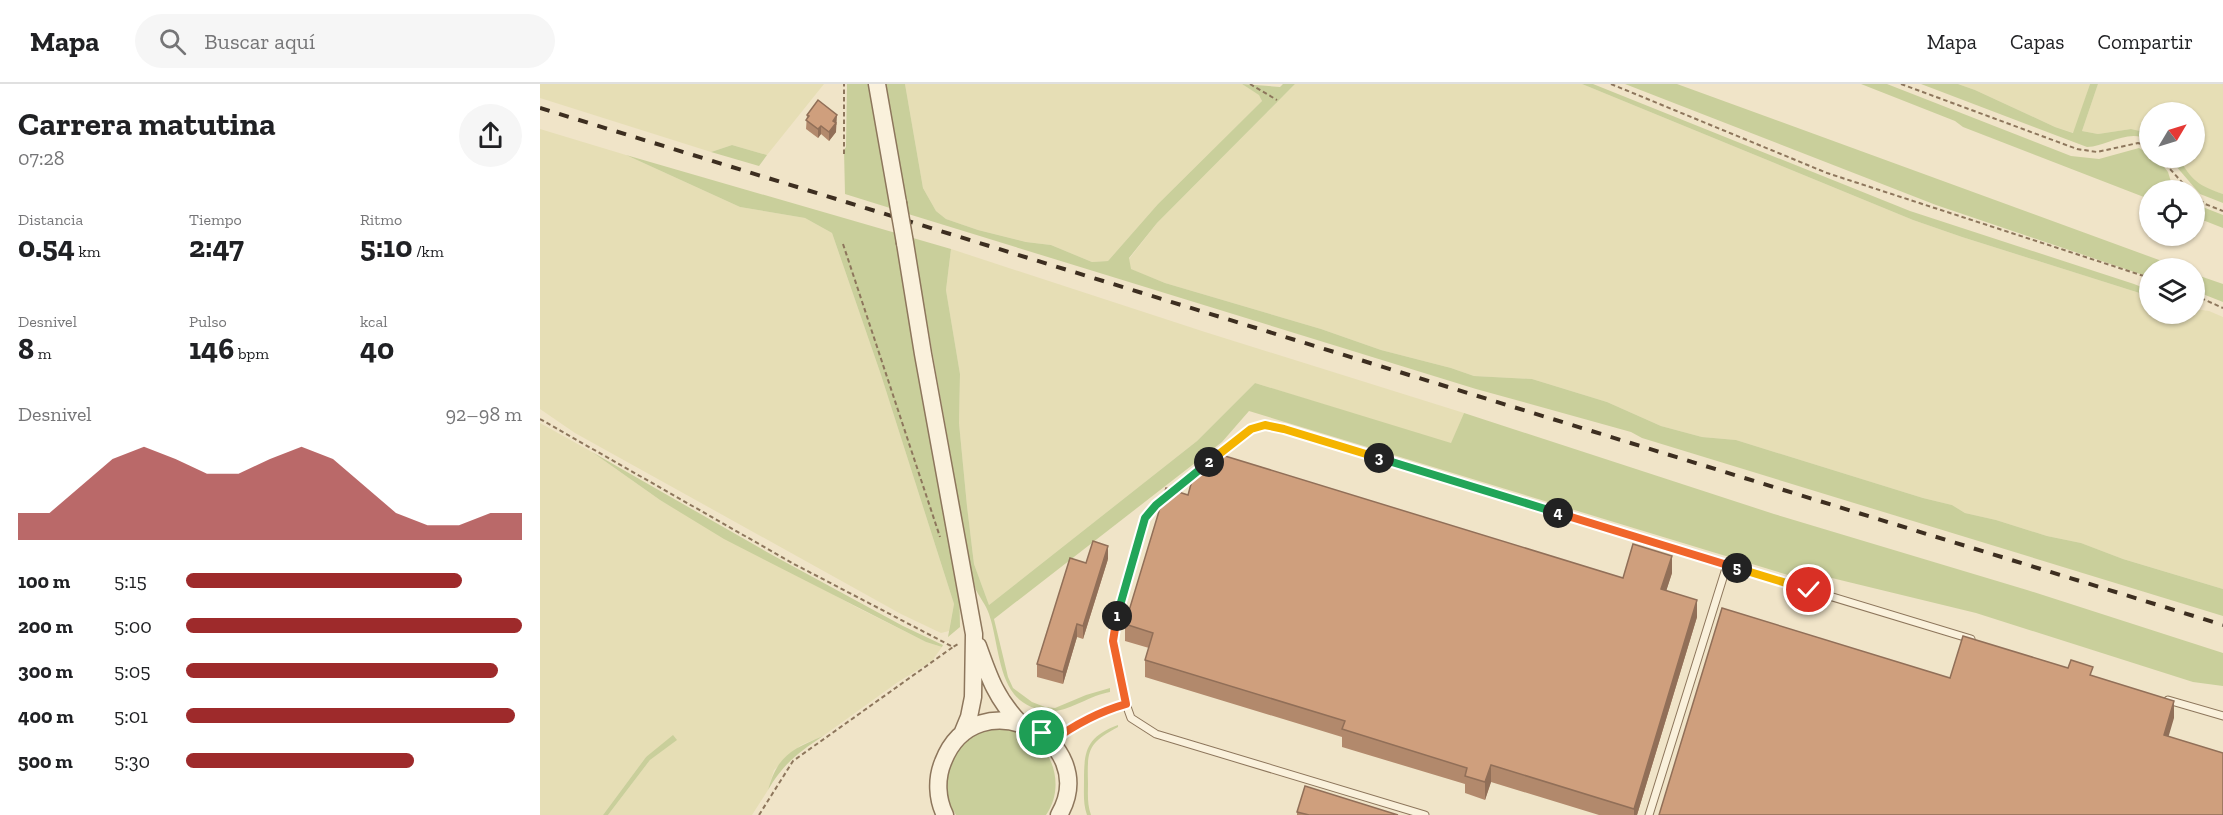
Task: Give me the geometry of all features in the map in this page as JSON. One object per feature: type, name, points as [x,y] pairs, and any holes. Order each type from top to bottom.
[{"type":"street","points":[[877,84],[974,634],[992,687],[1019,722]]},
{"type":"street","points":[[962,734],[969,717],[973,697],[974,634]]},
{"type":"street","points":[[945,815],[938,794],[939,771],[947,751],[962,734],[979,724],[999,720],[1019,722],[1042,733],[1051,742],[1061,757],[1066,773],[1067,790],[1063,812]]},
{"type":"lane","points":[[1425,815],[1156,734],[1131,718],[1113,641],[1115,623],[1145,518],[1156,505],[1251,429],[1265,425],[1296,432],[1975,641]]},
{"type":"lane","points":[[1649,815],[1727,565]]},
{"type":"lane","points":[[2155,696],[2223,716]]},
{"type":"lane","points":[[1051,742],[1071,727],[1126,704]]},
{"type":"path","points":[[844,84],[844,154]]},
{"type":"path","points":[[1250,84],[1277,100]]},
{"type":"path","points":[[1611,84],[1827,173],[2139,275]]},
{"type":"path","points":[[1901,84],[2077,149],[2097,152],[2139,143]]},
{"type":"path","points":[[2169,168],[2180,180]]},
{"type":"path","points":[[2205,204],[2223,211]]},
{"type":"path","points":[[843,244],[940,537]]},
{"type":"path","points":[[2205,300],[2223,308]]},
{"type":"path","points":[[540,419],[794,564],[953,647]]},
{"type":"path","points":[[759,815],[793,761],[974,634]]},
{"type":"shaded area","points":[[540,84],[824,84],[767,155],[732,145],[711,152],[540,98]]},
{"type":"shaded area","points":[[905,84],[1242,84],[1260,95],[1262,101],[1158,204],[1108,261],[1092,262],[1051,245],[1026,242],[978,230],[946,219],[936,211],[923,188]]},
{"type":"shaded area","points":[[1295,84],[1582,84],[1913,220],[2139,293],[2139,324],[2205,324],[2205,310],[2223,317],[2223,589],[2123,559],[2081,543],[1965,513],[1952,505],[1736,440],[1702,437],[1661,426],[1607,402],[1532,379],[1474,376],[1381,350],[1321,329],[1165,283],[1130,269],[1129,259],[1157,223]]},
{"type":"shaded area","points":[[1958,84],[2090,84],[2074,133],[2055,127]]},
{"type":"shaded area","points":[[2098,84],[2223,84],[2223,194],[2205,188],[2205,180],[2194,180],[2184,168],[2205,168],[2205,102],[2139,102],[2139,131],[2131,129],[2098,134],[2082,131]]},
{"type":"shaded area","points":[[540,129],[626,155],[740,207],[805,218],[832,233],[881,375],[954,604],[949,631],[941,633],[901,614],[575,433],[540,409]]},
{"type":"shaded area","points":[[951,249],[1464,413],[1451,444],[1255,383],[1197,441],[989,605],[974,564],[967,506],[959,423],[960,374],[946,290]]},
{"type":"shaded area","points":[[540,423],[592,452],[660,500],[858,608],[926,642],[942,647],[932,661],[898,682],[823,736],[801,745],[774,770],[768,790],[752,815],[608,815],[650,760],[676,740],[646,757],[603,815],[540,815]]},
{"type":"green space","points":[[847,84],[869,84],[890,208],[845,194]]},
{"type":"green space","points":[[883,84],[905,84],[923,188],[936,211],[946,219],[978,230],[1026,242],[1051,245],[1092,262],[1108,261],[1158,204],[1262,101],[1259,95],[1242,84],[1280,87],[1283,84],[1295,84],[1157,223],[1129,258],[1131,269],[1165,283],[1321,329],[1381,350],[1474,376],[1532,379],[1607,402],[1661,426],[1702,437],[1736,440],[1952,505],[1965,513],[2081,543],[2123,559],[2223,589],[2223,616],[1642,438],[1631,432],[1476,389],[905,213]]},
{"type":"green space","points":[[1582,84],[1593,84],[1910,211],[2134,284],[2139,286],[2139,293],[1913,220]]},
{"type":"green space","points":[[1625,84],[1677,84],[2154,258],[2139,258],[2139,274],[1936,205]]},
{"type":"green space","points":[[1861,84],[1887,84],[2071,156],[2099,159],[2139,148],[2139,168],[2165,168],[2170,180],[2139,180],[2139,195],[1963,127],[1955,121]]},
{"type":"green space","points":[[1921,84],[1958,84],[2073,133],[2090,84],[2098,84],[2082,131],[2098,134],[2131,129],[2139,131],[2139,137],[2126,137],[2087,147]]},
{"type":"green space","points":[[732,145],[767,155],[759,166],[711,152]]},
{"type":"green space","points":[[626,155],[951,249],[946,290],[960,374],[959,423],[967,506],[974,564],[989,605],[1197,441],[1255,383],[1451,443],[1464,413],[1774,514],[2027,590],[2223,653],[2223,686],[2193,682],[1976,613],[1803,571],[1788,575],[1249,411],[1222,442],[994,619],[1008,677],[1013,688],[1032,702],[1055,708],[1110,688],[1110,692],[1061,710],[1035,708],[1021,701],[1011,690],[1000,661],[989,614],[976,590],[913,243],[959,579],[960,627],[948,637],[954,604],[881,375],[832,233],[805,218],[740,207]]},
{"type":"green space","points":[[2178,168],[2185,168],[2196,180],[2188,180]]},
{"type":"green space","points":[[2205,186],[2223,194],[2223,203],[2205,196]]},
{"type":"green space","points":[[2205,208],[2223,215],[2223,228],[2205,221]]},
{"type":"green space","points":[[2205,278],[2223,284],[2223,302],[2205,295]]},
{"type":"green space","points":[[592,452],[774,556],[903,626],[943,645],[942,647],[926,642],[724,539],[660,500]]},
{"type":"green space","points":[[1118,725],[1095,743],[1091,749],[1088,763],[1088,799],[1091,815],[1087,815],[1084,794],[1086,753],[1093,740]]},
{"type":"green space","points":[[996,729],[1015,730],[1028,735],[1047,753],[1055,778],[1055,790],[1046,815],[956,815],[952,809],[947,779],[956,752],[962,745],[982,732]]},
{"type":"green space","points":[[673,735],[677,740],[650,760],[608,815],[603,815],[646,757]]},
{"type":"green space","points":[[823,736],[792,759],[768,790],[776,769],[787,755],[802,745]]},
{"type":"building","points":[[818,100],[837,115],[833,121],[836,123],[829,132],[821,126],[818,129],[806,120]]},
{"type":"building","points":[[1212,452],[1623,578],[1633,544],[1672,556],[1661,589],[1697,600],[1634,809],[1491,765],[1485,782],[1465,776],[1467,768],[1342,729],[1345,721],[1145,660],[1153,633],[1125,624],[1166,488],[1188,495],[1196,466],[1207,469]]},
{"type":"building","points":[[1093,541],[1108,546],[1083,626],[1077,624],[1063,672],[1037,664],[1070,558],[1086,563]]},
{"type":"building","points":[[1722,608],[1950,678],[1963,636],[2068,668],[2071,660],[2093,667],[2090,675],[2174,701],[2164,735],[2223,753],[2223,815],[1659,815]]},
{"type":"building","points":[[1305,786],[1398,815],[1309,815],[1297,812]]},
{"type":"railway","points":[[540,108],[2223,625]]},
{"type":"route","points":[[1042,733],[1051,742],[1071,727],[1111,708],[1126,704],[1113,641],[1115,623],[1145,518],[1156,505],[1221,452],[1251,429],[1265,425],[1809,590]]}]
